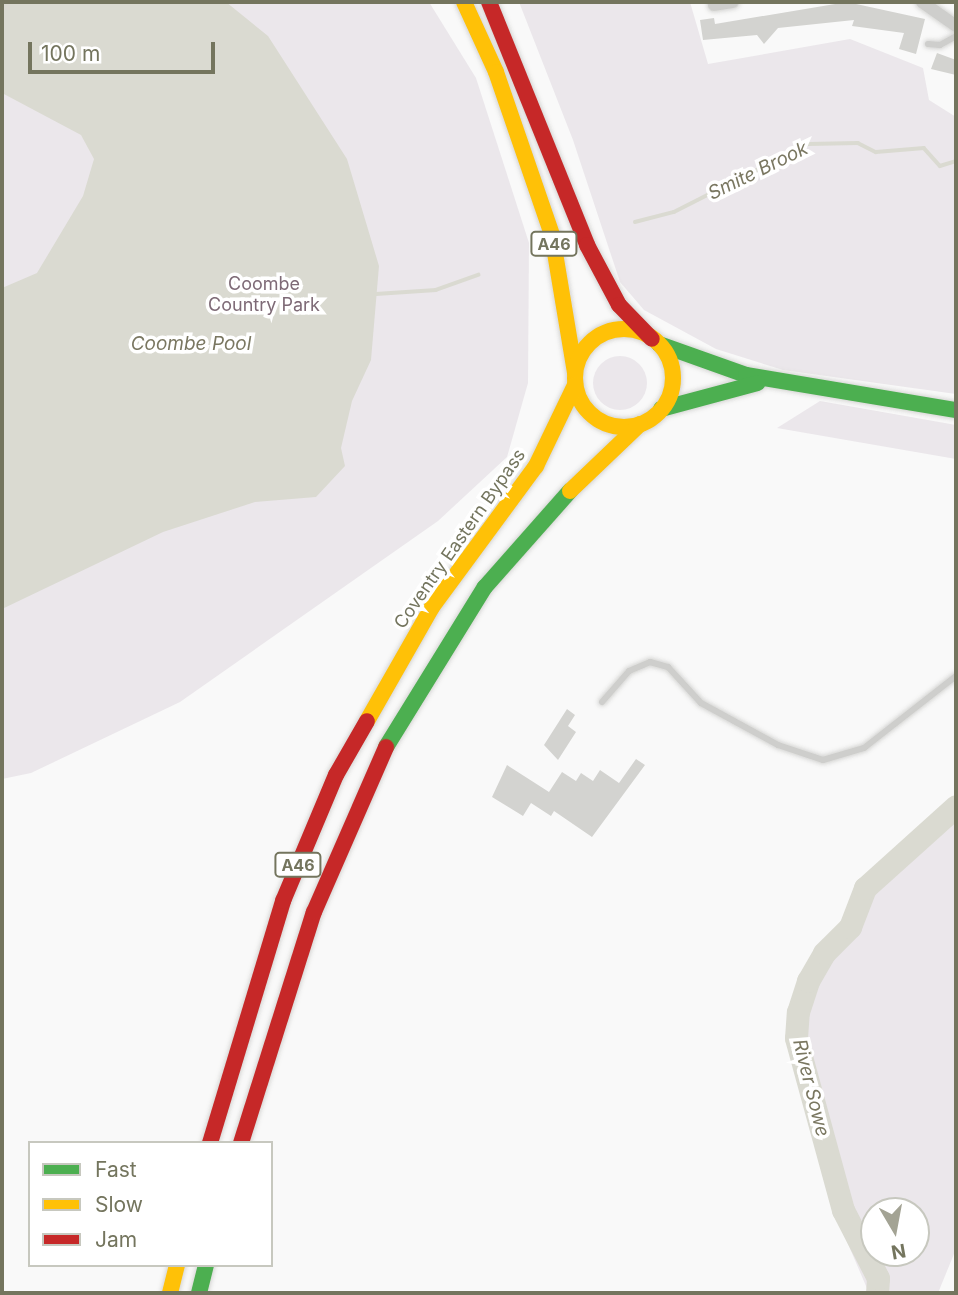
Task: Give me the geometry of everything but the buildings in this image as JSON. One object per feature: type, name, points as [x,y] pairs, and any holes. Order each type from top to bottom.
[{"type":"main road","name":"A46","points":[[464,2],[505,96],[548,223],[566,294],[575,379]]},
{"type":"main road","name":"A46","points":[[489,2],[592,255],[619,305],[656,341]]},
{"type":"main road","points":[[779,382],[737,385],[661,409],[640,424],[618,426],[596,418],[575,379],[584,350],[604,333],[628,329],[779,382],[956,410]]},
{"type":"main road","points":[[656,341],[673,377],[661,409]]},
{"type":"main road","name":"Coventry Eastern Bypass","points":[[211,1141],[283,901],[336,775],[432,607],[536,466],[575,379]]},
{"type":"main road","name":"A46","points":[[242,1141],[314,912],[391,736],[485,587],[575,485],[640,424]]},
{"type":"main road","points":[[170,1293],[176,1267]]},
{"type":"main road","points":[[199,1293],[206,1267]]},
{"type":"street","points":[[714,5],[733,2]]},
{"type":"street","points":[[922,2],[954,19]]},
{"type":"lane","points":[[928,44],[940,45],[956,36]]},
{"type":"lane","points":[[602,702],[629,671],[650,662],[668,667],[701,703],[778,746],[823,761],[864,748],[956,676]]},
{"type":"green space","name":"Coombe Country Park","points":[[2,2],[429,2],[476,78],[529,243],[528,383],[507,457],[438,521],[180,702],[31,773],[2,779]]},
{"type":"green space","points":[[519,2],[690,2],[708,64],[850,39],[923,68],[929,100],[956,117],[956,394],[783,370],[716,349],[644,310],[620,282],[573,140]]},
{"type":"green space","points":[[620,356],[639,364],[647,383],[639,402],[620,410],[601,402],[593,383],[601,364]]},
{"type":"green space","points":[[820,401],[956,425],[956,459],[777,428]]},
{"type":"green space","points":[[956,794],[956,1249],[938,1293],[869,1293],[845,1237],[789,1044],[789,1018],[804,969],[845,923],[848,905],[866,881]]},
{"type":"water","name":"Coombe Pool","points":[[2,2],[226,2],[268,36],[347,159],[379,266],[371,360],[352,401],[341,448],[345,466],[316,497],[255,502],[163,532],[2,609],[2,288],[37,273],[83,196],[94,159],[81,135],[2,93]]},
{"type":"waterway","name":"Smite Brook","points":[[635,222],[674,212],[808,144],[858,143],[876,152],[924,148],[940,166],[956,161]]},
{"type":"waterway","name":"Smite Brook","points":[[376,294],[436,290],[478,275]]},
{"type":"waterway","name":"River Sowe","points":[[877,1293],[878,1278],[843,1210],[796,1038],[798,1012],[808,981],[824,953],[850,927],[865,888],[956,806]]},
{"type":"traffic: fast","points":[[659,344],[746,375],[956,410]]},
{"type":"traffic: fast","points":[[661,409],[758,383]]},
{"type":"traffic: fast","points":[[386,747],[485,587],[570,491]]},
{"type":"traffic: fast","points":[[199,1293],[206,1267]]},
{"type":"traffic: slow","points":[[464,2],[496,72],[552,235],[575,373]]},
{"type":"traffic: slow","points":[[624,329],[643,333],[658,344],[669,359],[673,378],[669,397],[658,412],[643,423],[624,427],[605,423],[590,412],[579,397],[575,378],[579,359],[590,344],[605,333],[624,329]]},
{"type":"traffic: slow","points":[[367,721],[432,607],[536,466],[575,385]]},
{"type":"traffic: slow","points":[[570,491],[640,424]]},
{"type":"traffic: slow","points":[[170,1293],[176,1267]]},
{"type":"traffic: jam","points":[[489,2],[587,245],[619,305],[652,339]]},
{"type":"traffic: jam","points":[[211,1141],[283,901],[336,775],[367,721]]},
{"type":"traffic: jam","points":[[242,1141],[314,912],[386,747]]}]
